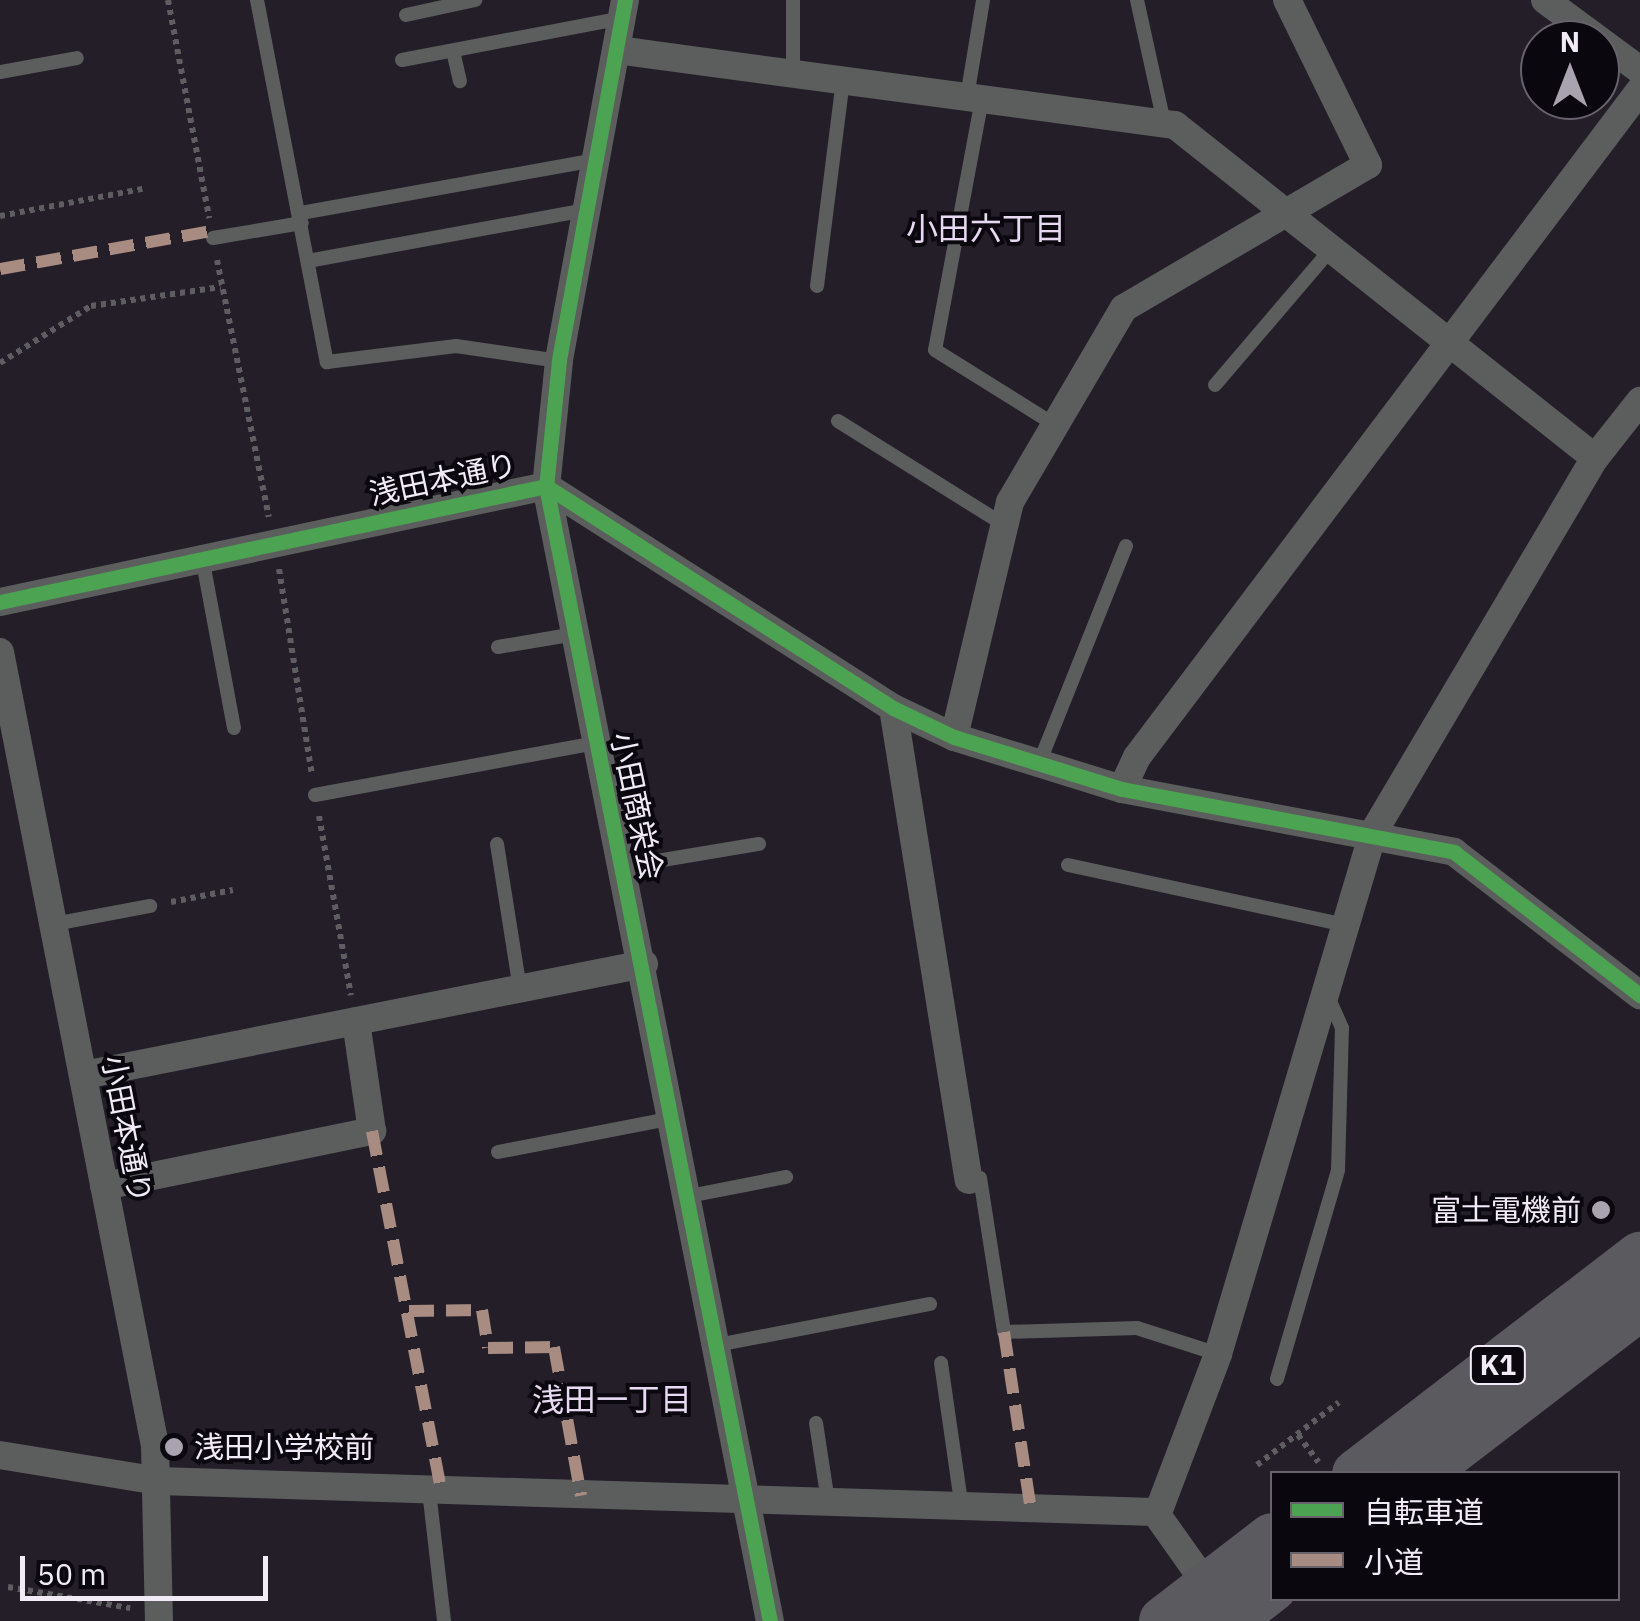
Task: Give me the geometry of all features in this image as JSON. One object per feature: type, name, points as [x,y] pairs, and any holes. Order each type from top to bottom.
[{"type":"highway","name":"K1","points":[[1361,1471],[1640,1257]]},
{"type":"highway","name":"K1","points":[[1424,1471],[1640,1305]]},
{"type":"highway","points":[[1164,1621],[1270,1540]]},
{"type":"highway","points":[[1230,1621],[1270,1589]]},
{"type":"street","points":[[954,737],[986,632],[1004,524],[1052,423],[1124,308],[1284,210],[1368,164],[1286,0]]},
{"type":"street","points":[[1544,0],[1640,70]]},
{"type":"street","name":"小田商栄会","points":[[623,9],[559,361],[546,486],[595,743],[644,964],[770,1621]]},
{"type":"street","points":[[617,50],[1164,123],[1284,210],[1595,458]]},
{"type":"street","points":[[1122,790],[1137,757],[1640,90]]},
{"type":"street","points":[[1156,1513],[1218,1354],[1372,833],[1595,458],[1640,401]]},
{"type":"street","name":"浅田本通り","points":[[0,602],[274,540],[546,486],[893,708],[954,737],[1038,767],[1122,790],[1372,833],[1454,852],[1640,995]]},
{"type":"street","name":"小田本通り","points":[[0,652],[84,1074],[158,1481],[159,1616]]},
{"type":"street","points":[[893,708],[969,1180]]},
{"type":"street","points":[[84,1074],[644,964]]},
{"type":"street","points":[[104,1186],[372,1131],[356,1021]]},
{"type":"street","points":[[0,1456],[158,1481],[1156,1513]]},
{"type":"street","points":[[1156,1513],[1230,1621]]},
{"type":"lane","points":[[258,0],[327,362],[456,346],[559,361]]},
{"type":"lane","points":[[406,15],[475,0]]},
{"type":"lane","points":[[792,0],[793,74]]},
{"type":"lane","points":[[983,0],[974,98],[936,350],[1052,423]]},
{"type":"lane","points":[[1137,0],[1164,123]]},
{"type":"lane","points":[[402,60],[623,9]]},
{"type":"lane","points":[[453,50],[460,82]]},
{"type":"lane","points":[[0,72],[78,58]]},
{"type":"lane","points":[[817,286],[843,81]]},
{"type":"lane","points":[[213,238],[596,160]]},
{"type":"lane","points":[[308,262],[586,210]]},
{"type":"lane","points":[[1216,385],[1331,249]]},
{"type":"lane","points":[[838,421],[1004,524]]},
{"type":"lane","points":[[1038,767],[1126,546]]},
{"type":"lane","points":[[202,556],[234,728]]},
{"type":"lane","points":[[498,648],[575,634]]},
{"type":"lane","points":[[315,796],[595,743]]},
{"type":"lane","points":[[496,844],[520,989]]},
{"type":"lane","points":[[621,866],[760,844]]},
{"type":"lane","points":[[1068,866],[1345,926]]},
{"type":"lane","points":[[54,924],[150,906]]},
{"type":"lane","points":[[1277,1379],[1338,1170],[1342,1028],[1326,990]]},
{"type":"lane","points":[[498,1152],[674,1118]]},
{"type":"lane","points":[[689,1196],[786,1177]]},
{"type":"lane","points":[[969,1180],[980,1178],[1004,1332],[1137,1328],[1218,1354]]},
{"type":"lane","points":[[717,1345],[930,1304]]},
{"type":"lane","points":[[941,1363],[962,1508]]},
{"type":"lane","points":[[816,1422],[828,1501]]},
{"type":"lane","points":[[430,1491],[442,1621]]},
{"type":"path","points":[[168,0],[221,287],[274,540],[356,1021]]},
{"type":"path","points":[[0,216],[142,189]]},
{"type":"path","points":[[0,363],[91,306],[221,287]]},
{"type":"path","points":[[150,906],[233,890]]},
{"type":"path","points":[[1257,1465],[1339,1402]]},
{"type":"path","points":[[1298,1435],[1325,1471]]},
{"type":"path","points":[[8,1587],[159,1616]]},
{"type":"marked path","points":[[0,269],[211,231]]},
{"type":"marked path","points":[[372,1131],[441,1491]]},
{"type":"marked path","points":[[409,1311],[482,1310],[488,1348],[554,1347],[581,1496]]},
{"type":"marked path","points":[[1004,1332],[1031,1510]]},
{"type":"cycle path","points":[[625,0],[559,361],[546,486],[770,1621]]},
{"type":"cycle path","points":[[0,602],[546,486],[893,708],[954,737],[1122,789],[1454,852],[1640,995]]},
{"type":"place","name":"富士電機前","points":[[1601,1210]]},
{"type":"place","name":"浅田小学校前","points":[[174,1447]]},
{"type":"district","name":"小田六丁目","points":[[986,228]]},
{"type":"district","name":"浅田一丁目","points":[[612,1399]]}]
